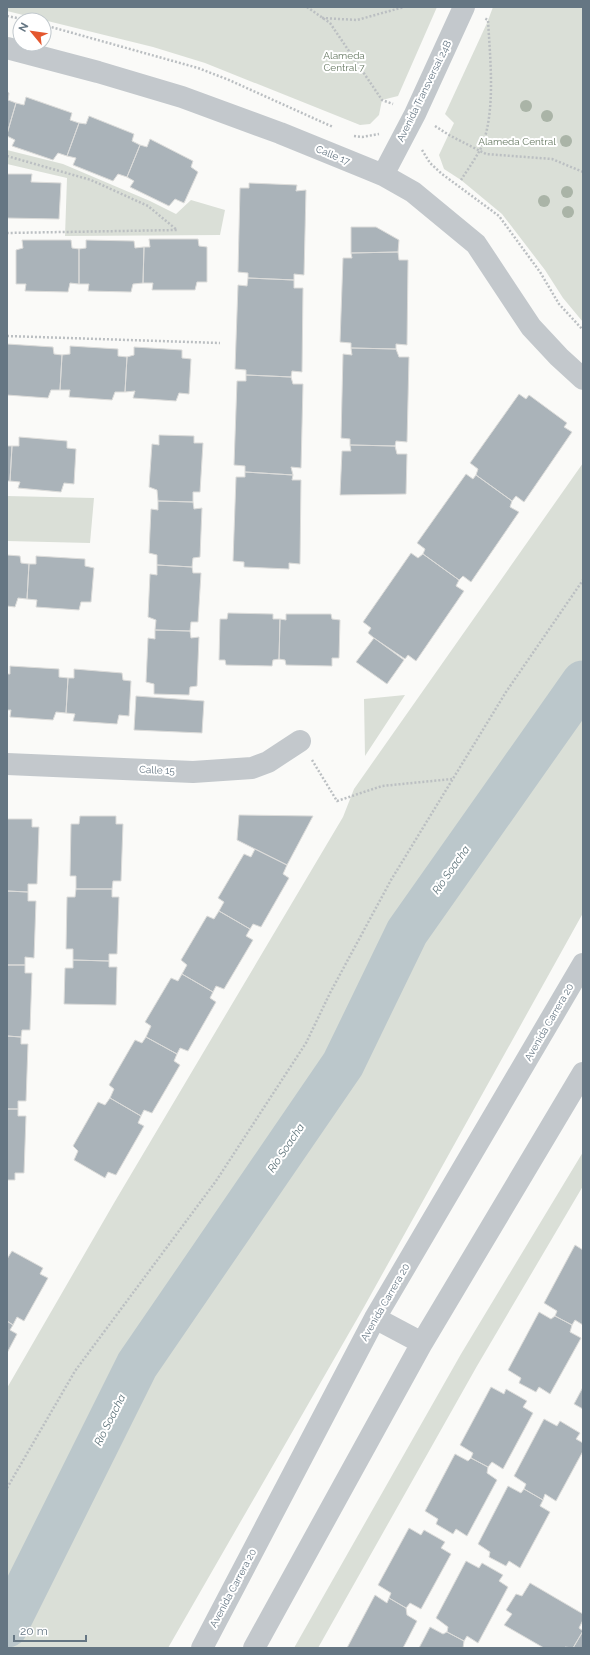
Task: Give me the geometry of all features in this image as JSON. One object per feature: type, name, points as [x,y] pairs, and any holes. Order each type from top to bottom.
[{"type":"street","name":"Avenida Transversal 24B","points":[[383,175],[415,114],[474,12]]},
{"type":"street","name":"Calle 17","points":[[7,48],[98,72],[182,98],[280,133],[383,175],[413,192],[476,244],[531,327],[559,357],[583,379]]},
{"type":"street","name":"Calle 15","points":[[7,764],[193,772],[252,768],[268,762],[300,741]]},
{"type":"street","name":"Avenida Carrera 20","points":[[202,1648],[375,1318],[583,964]]},
{"type":"street","points":[[254,1648],[422,1343],[583,1073]]},
{"type":"street","points":[[375,1318],[422,1343]]},
{"type":"path","points":[[306,7],[330,23],[382,100],[415,114],[486,154],[552,158],[583,172]]},
{"type":"path","points":[[322,18],[358,20],[404,7]]},
{"type":"path","points":[[461,180],[479,151],[487,127],[491,94],[488,20],[474,12]]},
{"type":"path","points":[[7,156],[91,180],[148,206],[177,230],[7,233]]},
{"type":"path","points":[[7,336],[220,343]]},
{"type":"path","points":[[7,1488],[75,1371],[216,1181],[306,1043],[330,993],[391,880],[506,692],[583,580]]},
{"type":"path","points":[[300,741],[336,801],[382,786],[453,779]]},
{"type":"green space","name":"Alameda Central 7","points":[[7,7],[437,7],[398,96],[382,100],[379,115],[370,124],[360,125],[205,63],[153,47],[52,22],[52,12],[7,11]]},
{"type":"green space","name":"Alameda Central","points":[[493,7],[583,7],[583,322],[563,298],[545,270],[502,214],[461,180],[444,169],[439,155],[454,123],[445,114]]},
{"type":"green space","points":[[7,150],[63,164],[150,201],[176,214],[191,200],[225,210],[220,235],[65,236],[67,178],[7,164]]},
{"type":"green space","points":[[583,463],[583,913],[364,1307],[168,1648],[7,1648],[7,1388],[114,1203],[343,817],[354,789]]},
{"type":"green space","points":[[7,496],[94,498],[90,543],[7,541]]},
{"type":"green space","points":[[405,695],[365,756],[364,699]]},
{"type":"green space","points":[[583,1152],[583,1186],[477,1366],[318,1648],[294,1648],[461,1354]]},
{"type":"building","points":[[7,92],[9,93],[8,100],[16,103],[7,134]]},
{"type":"building","points":[[26,97],[72,113],[70,120],[79,123],[67,156],[58,153],[53,160],[12,146],[15,140],[7,136],[7,134],[16,103],[24,105]]},
{"type":"building","points":[[89,116],[134,134],[132,141],[140,145],[127,177],[118,174],[113,181],[73,165],[76,158],[67,156],[79,123],[86,124]]},
{"type":"building","points":[[150,139],[193,161],[191,167],[198,172],[184,203],[175,199],[169,206],[130,187],[134,181],[127,177],[140,145],[147,147]]},
{"type":"building","points":[[7,174],[32,174],[31,182],[61,183],[59,219],[7,218]]},
{"type":"building","points":[[249,183],[297,185],[296,191],[306,190],[304,275],[294,274],[294,280],[248,278],[248,273],[238,272],[240,188],[249,188]]},
{"type":"building","points":[[351,227],[376,227],[399,240],[398,252],[351,253]]},
{"type":"building","points":[[149,239],[198,239],[199,246],[207,247],[207,282],[197,282],[195,290],[152,290],[153,283],[143,283],[144,247],[150,247]]},
{"type":"building","points":[[22,240],[71,240],[72,248],[79,249],[79,284],[70,283],[68,292],[25,291],[26,284],[16,284],[16,250],[23,248]]},
{"type":"building","points":[[86,240],[134,241],[135,248],[144,247],[143,283],[133,284],[131,292],[88,291],[89,284],[79,284],[79,249],[86,248]]},
{"type":"building","points":[[398,252],[399,260],[408,260],[407,345],[396,344],[396,349],[351,348],[351,343],[340,342],[343,258],[352,258],[351,253]]},
{"type":"building","points":[[248,278],[294,280],[294,288],[303,288],[302,372],[292,371],[291,377],[246,375],[246,370],[235,369],[238,285],[247,286]]},
{"type":"building","points":[[7,344],[53,347],[54,354],[62,355],[60,390],[51,390],[48,398],[7,395]]},
{"type":"building","points":[[70,346],[118,349],[118,356],[127,357],[125,392],[115,392],[112,400],[69,397],[70,390],[60,390],[62,355],[70,354]]},
{"type":"building","points":[[134,347],[182,350],[182,358],[191,359],[189,394],[179,393],[176,401],[133,398],[135,391],[125,392],[127,357],[134,355]]},
{"type":"building","points":[[351,348],[396,349],[399,357],[409,357],[407,442],[396,441],[395,446],[350,445],[350,439],[341,438],[343,354],[352,355]]},
{"type":"building","points":[[246,375],[291,377],[293,384],[303,384],[301,468],[291,467],[293,475],[245,472],[245,466],[234,465],[237,381],[246,381]]},
{"type":"building","points":[[519,394],[526,399],[529,395],[567,423],[564,427],[572,432],[524,502],[516,496],[512,501],[476,475],[478,469],[470,463]]},
{"type":"building","points":[[159,435],[194,436],[194,443],[203,443],[200,492],[193,492],[193,502],[158,501],[157,490],[149,487],[152,444],[159,445]]},
{"type":"building","points":[[19,437],[67,441],[67,448],[76,449],[74,484],[64,483],[61,492],[18,488],[20,482],[10,481],[12,446],[19,446]]},
{"type":"building","points":[[350,445],[395,446],[397,454],[407,454],[406,494],[340,495],[342,451],[351,451]]},
{"type":"building","points":[[7,446],[12,446],[10,481],[7,481]]},
{"type":"building","points":[[245,472],[293,475],[292,480],[301,480],[300,564],[289,563],[289,569],[244,567],[244,562],[233,561],[236,477],[245,477]]},
{"type":"building","points":[[466,474],[473,479],[476,475],[512,501],[510,507],[519,512],[471,582],[463,576],[459,580],[423,554],[425,549],[417,543]]},
{"type":"building","points":[[158,501],[193,502],[194,509],[202,508],[200,557],[193,558],[192,567],[157,565],[157,555],[149,553],[151,509],[158,510]]},
{"type":"building","points":[[411,553],[418,558],[423,554],[459,580],[456,586],[464,591],[416,661],[408,655],[405,659],[374,638],[368,633],[371,628],[363,622]]},
{"type":"building","points":[[7,555],[20,556],[21,563],[29,564],[27,599],[18,598],[15,607],[7,606]]},
{"type":"building","points":[[36,556],[85,559],[85,566],[94,568],[91,602],[81,602],[79,610],[36,607],[37,600],[27,599],[29,564],[36,564]]},
{"type":"building","points":[[157,565],[192,567],[193,573],[201,573],[198,622],[191,622],[190,631],[155,630],[156,620],[148,617],[150,574],[157,575]]},
{"type":"building","points":[[228,613],[273,614],[273,619],[280,619],[279,659],[273,660],[272,666],[226,665],[225,660],[219,660],[220,619],[227,619]]},
{"type":"building","points":[[286,614],[331,614],[332,619],[340,620],[339,658],[332,658],[332,666],[286,665],[285,660],[279,659],[280,619],[286,620]]},
{"type":"building","points":[[155,630],[190,631],[191,638],[199,637],[197,686],[190,687],[189,695],[154,694],[154,684],[146,682],[148,638],[155,639]]},
{"type":"building","points":[[374,638],[404,660],[387,684],[356,662]]},
{"type":"building","points":[[10,666],[59,669],[59,677],[68,678],[66,713],[56,712],[53,720],[10,717],[11,710],[7,710],[7,674],[10,674]]},
{"type":"building","points":[[74,669],[122,673],[123,680],[131,681],[129,716],[119,715],[117,724],[73,721],[75,714],[66,713],[68,678],[74,678]]},
{"type":"building","points":[[136,696],[204,701],[202,733],[134,730]]},
{"type":"building","points":[[239,815],[313,816],[287,865],[237,840]]},
{"type":"building","points":[[80,816],[116,816],[116,824],[123,824],[121,881],[113,881],[112,889],[76,889],[76,876],[70,876],[71,824],[79,824]]},
{"type":"building","points":[[7,819],[32,819],[32,827],[39,827],[37,884],[28,884],[28,892],[7,891]]},
{"type":"building","points":[[255,849],[287,865],[283,874],[289,878],[261,927],[253,924],[250,929],[219,911],[224,902],[218,898],[244,854],[251,857]]},
{"type":"building","points":[[76,889],[112,889],[112,897],[119,897],[117,954],[109,954],[109,961],[73,960],[73,949],[66,949],[67,897],[75,897]]},
{"type":"building","points":[[7,891],[28,892],[28,901],[36,901],[34,958],[25,957],[25,965],[7,965]]},
{"type":"building","points":[[219,911],[250,929],[246,936],[253,940],[224,989],[216,986],[213,992],[182,974],[187,965],[181,960],[207,916],[214,919]]},
{"type":"building","points":[[73,960],[109,961],[109,967],[117,967],[116,1005],[64,1004],[65,968],[73,968]]},
{"type":"building","points":[[7,965],[25,965],[25,973],[32,973],[30,1030],[22,1030],[21,1037],[7,1036]]},
{"type":"building","points":[[182,974],[213,992],[210,998],[216,1002],[188,1051],[180,1048],[177,1054],[146,1037],[151,1026],[145,1022],[171,978],[178,981]]},
{"type":"building","points":[[7,1036],[21,1037],[21,1044],[28,1044],[26,1101],[18,1101],[18,1109],[7,1109]]},
{"type":"building","points":[[146,1037],[177,1054],[174,1061],[180,1065],[152,1113],[144,1110],[141,1116],[110,1098],[114,1089],[109,1085],[135,1040],[142,1043]]},
{"type":"building","points":[[110,1098],[141,1116],[138,1123],[144,1126],[116,1175],[108,1172],[105,1178],[74,1160],[78,1151],[73,1146],[98,1102],[105,1105]]},
{"type":"building","points":[[7,1109],[18,1109],[18,1116],[26,1116],[24,1173],[15,1173],[15,1180],[7,1180]]},
{"type":"building","points":[[575,1245],[583,1250],[583,1325],[575,1320],[572,1325],[555,1316],[557,1311],[544,1303]]},
{"type":"building","points":[[12,1251],[43,1268],[40,1274],[48,1278],[24,1321],[17,1317],[13,1325],[7,1321],[7,1259]]},
{"type":"building","points":[[539,1312],[551,1319],[555,1316],[572,1325],[570,1332],[581,1338],[550,1394],[539,1387],[536,1392],[519,1383],[521,1378],[508,1370]]},
{"type":"building","points":[[7,1321],[13,1325],[10,1330],[17,1334],[7,1353]]},
{"type":"building","points":[[491,1387],[504,1394],[506,1389],[527,1401],[523,1407],[533,1413],[503,1469],[492,1462],[488,1467],[471,1458],[473,1453],[460,1445]]},
{"type":"building","points":[[583,1387],[583,1409],[574,1404]]},
{"type":"building","points":[[544,1419],[557,1426],[560,1421],[580,1433],[576,1439],[583,1443],[583,1451],[556,1501],[545,1494],[543,1500],[524,1489],[526,1484],[514,1476]]},
{"type":"building","points":[[455,1454],[468,1461],[471,1458],[488,1467],[487,1473],[497,1480],[467,1536],[456,1529],[453,1534],[436,1524],[438,1519],[425,1511]]},
{"type":"building","points":[[508,1486],[521,1493],[524,1489],[543,1500],[540,1506],[550,1512],[520,1568],[509,1561],[506,1566],[489,1557],[490,1552],[478,1544]]},
{"type":"building","points":[[409,1528],[421,1535],[424,1530],[445,1542],[441,1548],[451,1554],[421,1609],[410,1603],[406,1608],[389,1598],[391,1593],[378,1585]]},
{"type":"building","points":[[466,1561],[479,1568],[482,1563],[503,1575],[499,1581],[508,1587],[478,1643],[467,1636],[464,1641],[447,1632],[448,1627],[436,1618]]},
{"type":"building","points":[[530,1583],[583,1614],[583,1620],[579,1628],[583,1631],[573,1648],[544,1648],[504,1625],[512,1614],[506,1610],[516,1594],[522,1596]]},
{"type":"building","points":[[375,1595],[387,1603],[389,1598],[406,1608],[407,1615],[417,1621],[403,1648],[347,1648]]},
{"type":"building","points":[[430,1627],[443,1634],[447,1632],[464,1641],[463,1648],[419,1648]]},
{"type":"building","points":[[583,1631],[583,1648],[573,1648]]},
{"type":"waterway","name":"Río Soacha","points":[[7,1626],[137,1365],[343,1064],[407,932],[583,682]]}]
